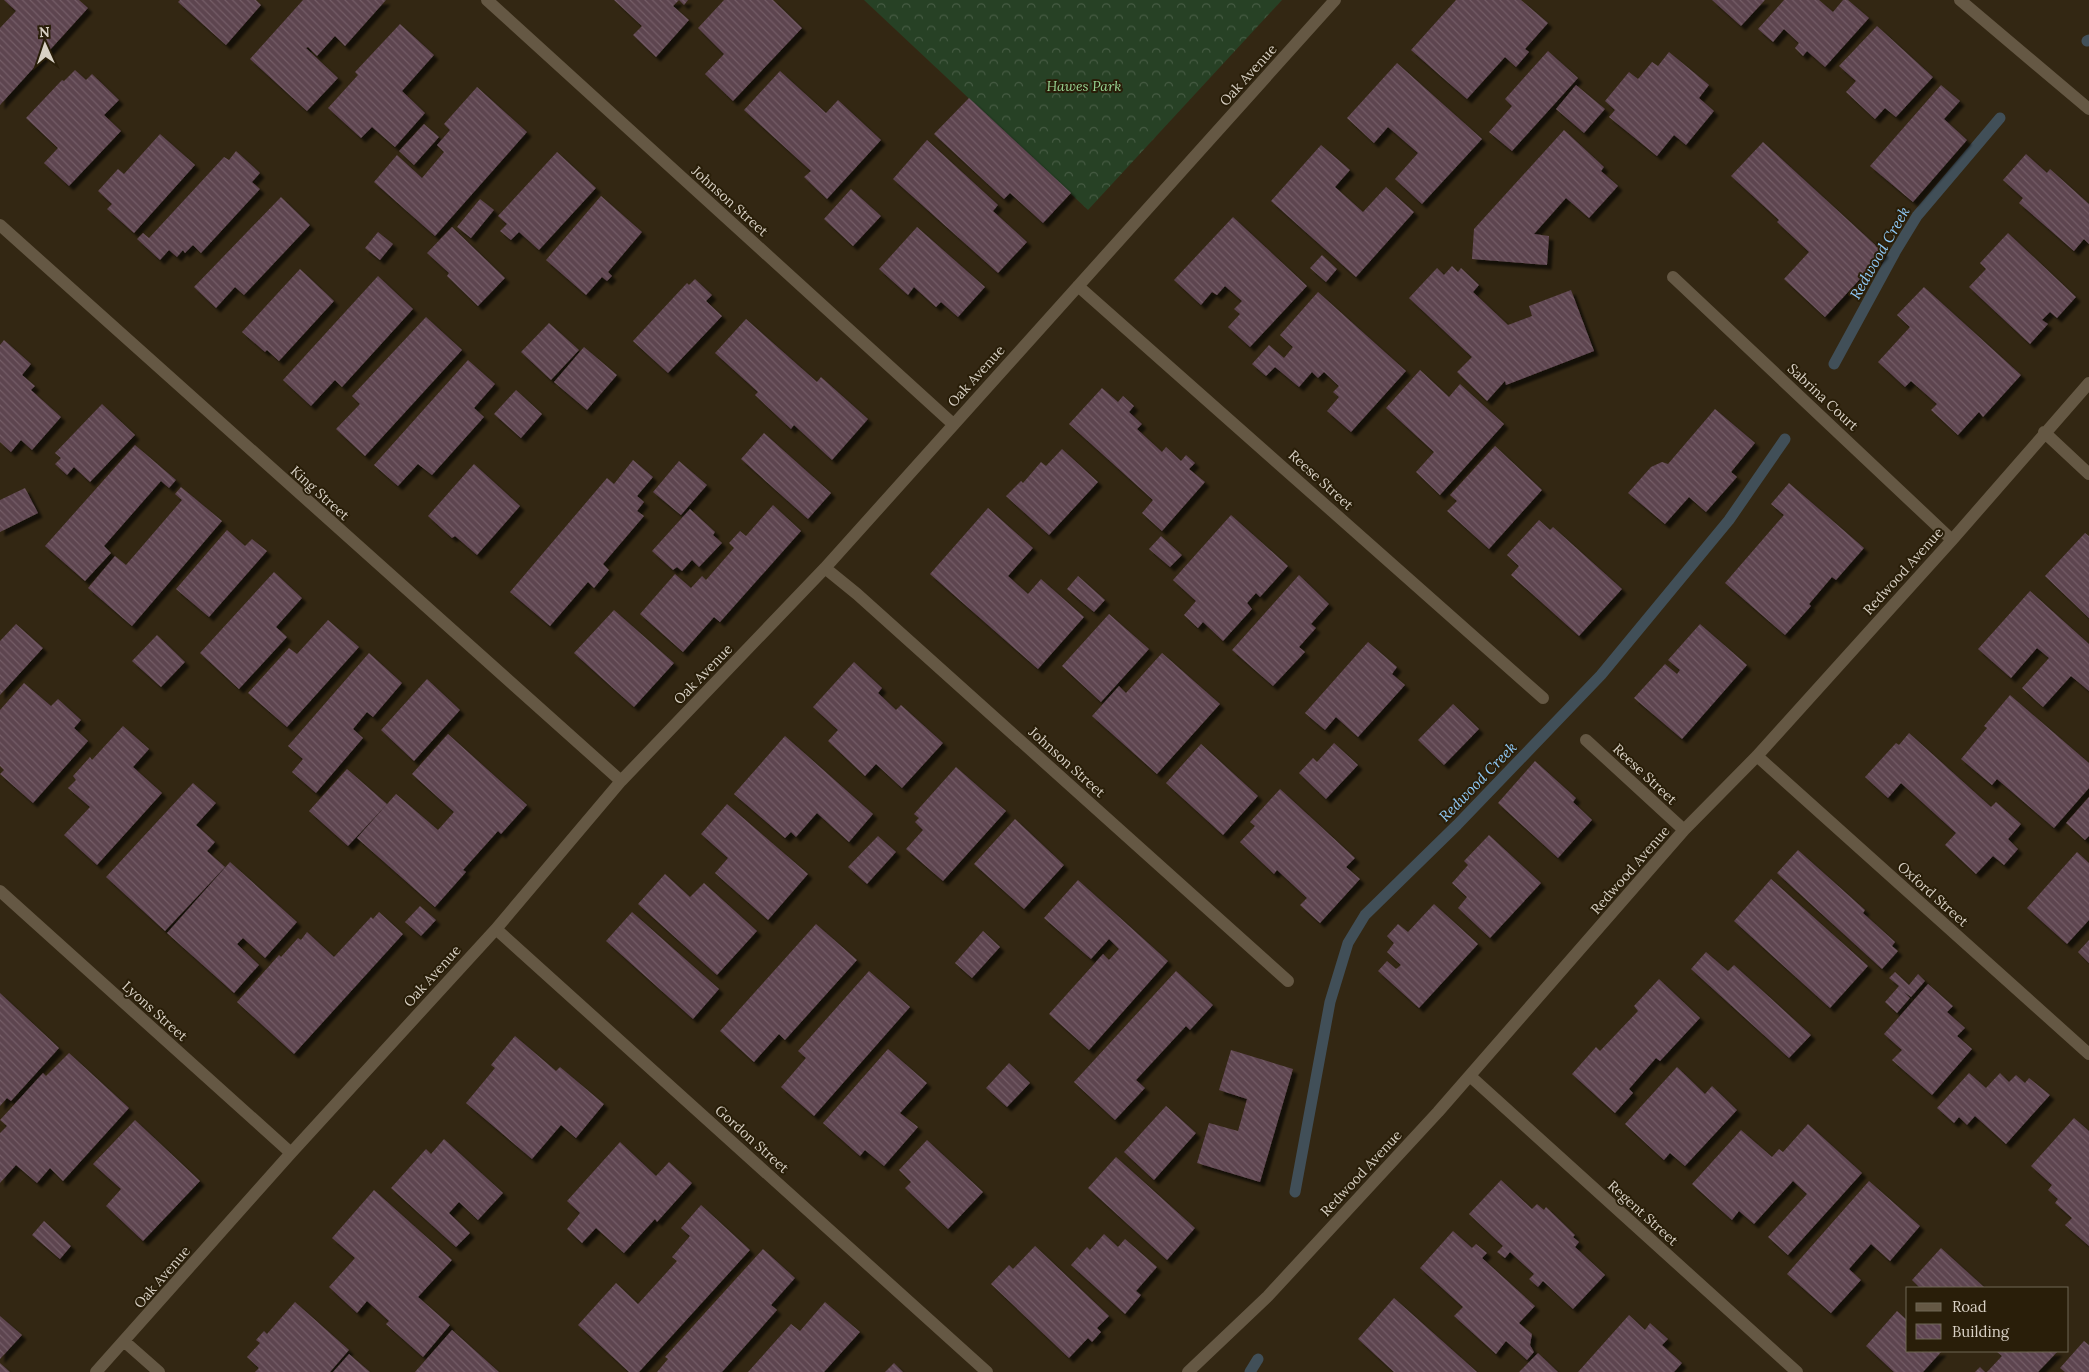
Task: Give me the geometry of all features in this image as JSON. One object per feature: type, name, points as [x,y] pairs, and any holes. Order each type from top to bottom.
[{"type":"street","name":"Johnson Street","points":[[487,0],[953,424]]},
{"type":"street","name":"Oak Avenue","points":[[96,1372],[125,1342],[290,1153],[496,929],[621,782],[825,568],[1335,0]]},
{"type":"street","points":[[1960,0],[2089,109]]},
{"type":"street","name":"King Street","points":[[0,225],[621,782]]},
{"type":"street","name":"Sabrina Court","points":[[1673,277],[1952,540]]},
{"type":"street","name":"Reese Street","points":[[1078,286],[1543,698]]},
{"type":"street","name":"Redwood Avenue","points":[[1188,1372],[1268,1296],[1470,1076],[1684,830],[1757,756],[1952,540],[2044,432],[2089,383]]},
{"type":"street","points":[[2044,432],[2089,474]]},
{"type":"street","name":"Johnson Street","points":[[825,568],[857,594],[1288,981]]},
{"type":"street","name":"Reese Street","points":[[1586,740],[1684,830]]},
{"type":"street","name":"Oxford Street","points":[[1757,756],[2089,1054]]},
{"type":"street","name":"Lyons Street","points":[[0,891],[290,1153]]},
{"type":"street","name":"Gordon Street","points":[[496,929],[987,1372]]},
{"type":"street","name":"Regent Street","points":[[1470,1076],[1797,1372]]},
{"type":"street","points":[[125,1342],[159,1372]]},
{"type":"green space","name":"Hawes Park","points":[[864,0],[1282,0],[1088,210]]},
{"type":"building","points":[[4,0],[79,0],[88,8],[0,105],[0,28],[16,11]]},
{"type":"building","points":[[180,0],[256,0],[261,5],[226,45],[178,2]]},
{"type":"building","points":[[303,0],[386,0],[345,46],[335,36],[317,56],[308,47],[306,48],[338,78],[307,111],[250,59]]},
{"type":"building","points":[[614,0],[679,0],[673,6],[689,20],[656,57],[633,35],[642,26]]},
{"type":"building","points":[[679,0],[688,0],[684,5]]},
{"type":"building","points":[[724,0],[773,0],[802,28],[733,101],[705,74],[724,54],[698,28]]},
{"type":"building","points":[[1456,0],[1521,0],[1548,23],[1525,49],[1529,52],[1516,67],[1505,57],[1467,99],[1411,50]]},
{"type":"building","points":[[1712,0],[1765,0],[1741,26]]},
{"type":"building","points":[[1784,0],[1819,0],[1833,12],[1843,0],[1848,0],[1869,18],[1825,67],[1807,51],[1803,56],[1795,48],[1799,43],[1784,29],[1773,42],[1758,29]]},
{"type":"building","points":[[400,24],[434,55],[402,91],[425,113],[395,147],[372,127],[361,138],[328,108],[358,75],[355,72]]},
{"type":"building","points":[[1877,26],[1933,77],[1896,117],[1885,108],[1875,119],[1846,92],[1856,81],[1839,66]]},
{"type":"building","points":[[1548,51],[1578,78],[1512,151],[1489,132],[1512,106],[1505,99]]},
{"type":"building","points":[[1669,52],[1709,85],[1699,98],[1714,111],[1686,145],[1674,135],[1657,156],[1609,117],[1615,110],[1605,101],[1629,72],[1638,79],[1652,62],[1658,66]]},
{"type":"building","points":[[1397,63],[1482,139],[1422,204],[1395,179],[1418,153],[1388,127],[1374,143],[1347,118]]},
{"type":"building","points":[[75,70],[86,80],[92,74],[119,100],[104,115],[121,131],[69,186],[44,163],[58,148],[26,118],[62,80],[64,81]]},
{"type":"building","points":[[780,71],[826,113],[838,100],[881,140],[827,199],[804,177],[811,171],[744,110]]},
{"type":"building","points":[[1576,85],[1605,109],[1584,133],[1556,109]]},
{"type":"building","points":[[1941,85],[1960,101],[1944,119],[1967,140],[1913,202],[1870,166]]},
{"type":"building","points":[[477,87],[527,132],[435,236],[374,182],[397,155],[422,178],[444,152],[437,145],[450,130],[444,124]]},
{"type":"building","points":[[969,98],[1071,193],[1043,223],[1010,193],[1004,199],[934,134]]},
{"type":"building","points":[[424,124],[439,137],[414,165],[399,151]]},
{"type":"building","points":[[1564,130],[1604,167],[1601,171],[1618,186],[1589,218],[1566,198],[1534,234],[1549,236],[1547,265],[1472,259],[1474,229]]},
{"type":"building","points":[[160,134],[195,165],[134,233],[107,209],[112,204],[98,191],[118,169],[124,174]]},
{"type":"building","points":[[927,140],[998,205],[993,211],[1027,242],[998,273],[893,179]]},
{"type":"building","points":[[1763,142],[1884,253],[1825,317],[1784,279],[1809,252],[1777,222],[1779,220],[1731,176]]},
{"type":"building","points":[[1321,145],[1350,170],[1335,187],[1363,212],[1386,187],[1414,212],[1356,277],[1271,201]]},
{"type":"building","points":[[236,151],[260,173],[252,182],[260,189],[201,253],[193,245],[185,253],[183,250],[177,257],[169,250],[160,260],[137,239],[143,233],[149,238],[224,157],[229,160]]},
{"type":"building","points":[[557,152],[596,188],[539,250],[519,232],[511,240],[500,231],[507,224],[498,216]]},
{"type":"building","points":[[2026,154],[2047,173],[2050,169],[2089,204],[2089,244],[2084,239],[2074,251],[2019,203],[2023,198],[2003,180]]},
{"type":"building","points":[[851,189],[881,216],[853,246],[824,219]]},
{"type":"building","points":[[601,196],[642,232],[608,272],[612,276],[607,281],[602,277],[586,295],[546,260]]},
{"type":"building","points":[[281,197],[310,225],[244,295],[235,287],[216,308],[194,287]]},
{"type":"building","points":[[480,199],[494,210],[471,238],[457,227]]},
{"type":"building","points":[[1233,217],[1307,286],[1250,347],[1228,327],[1240,314],[1234,309],[1242,301],[1225,286],[1217,295],[1212,292],[1201,305],[1174,280]]},
{"type":"building","points":[[452,227],[505,278],[478,306],[447,276],[449,273],[427,253]]},
{"type":"building","points":[[917,227],[985,287],[958,317],[941,302],[936,307],[914,287],[908,295],[879,269]]},
{"type":"building","points":[[378,232],[393,244],[380,260],[365,248]]},
{"type":"building","points":[[2008,233],[2076,297],[2057,318],[2050,312],[2042,320],[2048,324],[2030,344],[1969,287],[1986,269],[1980,263]]},
{"type":"building","points":[[1322,255],[1337,269],[1326,282],[1310,268]]},
{"type":"building","points":[[1452,266],[1458,272],[1461,268],[1479,285],[1473,292],[1508,325],[1532,316],[1529,306],[1571,290],[1594,351],[1506,385],[1505,381],[1487,401],[1457,372],[1472,357],[1409,298],[1437,268],[1444,275]]},
{"type":"building","points":[[300,269],[334,301],[279,361],[267,350],[265,352],[242,332]]},
{"type":"building","points":[[378,276],[413,309],[342,387],[335,380],[311,406],[283,380]]},
{"type":"building","points":[[695,279],[712,295],[706,301],[722,316],[668,373],[633,341],[687,283],[689,285]]},
{"type":"building","points":[[1924,287],[2021,375],[1983,417],[1979,412],[1958,435],[1931,410],[1937,404],[1911,381],[1905,387],[1878,362],[1910,327],[1897,315]]},
{"type":"building","points":[[1318,292],[1406,371],[1351,432],[1327,411],[1339,397],[1333,392],[1339,386],[1324,372],[1318,378],[1312,372],[1299,387],[1275,367],[1266,376],[1252,364],[1269,345],[1284,358],[1293,347],[1280,335]]},
{"type":"building","points":[[426,317],[462,350],[365,456],[336,429],[360,404],[352,396]]},
{"type":"building","points":[[746,319],[817,382],[821,377],[868,419],[832,460],[794,425],[791,429],[755,395],[758,392],[715,353]]},
{"type":"building","points":[[549,323],[579,350],[551,380],[521,352]]},
{"type":"building","points":[[4,340],[31,364],[22,375],[35,386],[31,390],[61,417],[32,450],[21,440],[11,452],[0,442],[0,345]]},
{"type":"building","points":[[584,347],[617,375],[587,410],[554,382]]},
{"type":"building","points":[[468,360],[495,384],[474,408],[484,417],[432,475],[418,464],[398,486],[374,465]]},
{"type":"building","points":[[1420,370],[1449,397],[1460,384],[1504,424],[1440,495],[1416,472],[1434,452],[1386,408]]},
{"type":"building","points":[[1102,388],[1118,402],[1123,396],[1134,406],[1129,412],[1142,424],[1137,429],[1162,452],[1166,447],[1181,461],[1186,455],[1195,463],[1189,469],[1205,482],[1162,531],[1142,513],[1153,500],[1069,424]]},
{"type":"building","points":[[516,390],[542,414],[521,438],[494,414]]},
{"type":"building","points":[[102,404],[135,435],[90,482],[74,467],[67,475],[55,464],[61,458],[55,453]]},
{"type":"building","points":[[1715,409],[1755,443],[1731,472],[1737,477],[1706,512],[1689,497],[1665,524],[1628,493],[1651,467],[1662,462],[1668,464]]},
{"type":"building","points":[[764,433],[831,493],[808,519],[741,459]]},
{"type":"building","points":[[135,445],[176,480],[169,488],[161,481],[104,546],[111,553],[85,581],[45,546]]},
{"type":"building","points":[[1495,446],[1542,490],[1489,549],[1447,511],[1457,501],[1450,495]]},
{"type":"building","points":[[1062,449],[1098,482],[1049,535],[1006,496],[1021,481],[1023,483],[1041,462],[1046,466]]},
{"type":"building","points":[[633,460],[653,477],[637,496],[644,502],[637,511],[644,516],[603,564],[609,570],[594,588],[588,582],[550,626],[510,592],[607,478],[614,484]]},
{"type":"building","points":[[679,461],[707,485],[681,515],[653,492]]},
{"type":"building","points":[[474,464],[520,506],[477,555],[455,536],[452,538],[428,516]]},
{"type":"building","points":[[1789,483],[1864,548],[1836,580],[1832,577],[1809,604],[1811,606],[1785,635],[1725,583],[1784,515],[1771,504]]},
{"type":"building","points":[[181,487],[222,521],[132,626],[88,588],[115,556],[126,565],[182,500],[175,494]]},
{"type":"building","points":[[25,488],[38,513],[0,532],[0,500]]},
{"type":"building","points":[[773,505],[801,531],[720,622],[714,617],[683,652],[640,614],[675,574],[691,588],[702,576],[706,580],[734,548],[729,543],[740,531],[746,536]]},
{"type":"building","points":[[988,508],[1033,548],[1008,576],[1028,594],[1041,579],[1084,617],[1038,669],[930,574]]},
{"type":"building","points":[[690,509],[715,532],[713,535],[722,543],[699,567],[692,560],[682,571],[677,567],[673,570],[652,551]]},
{"type":"building","points":[[1231,515],[1288,566],[1260,597],[1256,593],[1247,603],[1252,609],[1223,641],[1203,622],[1198,628],[1184,615],[1196,601],[1173,580]]},
{"type":"building","points":[[1539,520],[1550,530],[1553,527],[1622,589],[1579,636],[1511,575],[1519,566],[1507,555]]},
{"type":"building","points":[[227,530],[245,546],[252,539],[267,551],[209,617],[176,589]]},
{"type":"building","points":[[2085,533],[2089,536],[2089,618],[2045,576]]},
{"type":"building","points":[[1161,536],[1182,555],[1170,567],[1149,549]]},
{"type":"building","points":[[274,572],[302,598],[276,627],[287,637],[239,689],[200,653]]},
{"type":"building","points":[[1299,575],[1329,604],[1311,624],[1316,628],[1299,647],[1305,652],[1273,686],[1232,650]]},
{"type":"building","points":[[1078,576],[1105,600],[1094,612],[1067,589]]},
{"type":"building","points":[[2030,591],[2089,644],[2089,691],[2071,676],[2043,707],[2022,688],[2049,658],[2037,648],[2011,678],[1978,649]]},
{"type":"building","points":[[614,610],[674,663],[634,707],[574,653]]},
{"type":"building","points":[[1109,614],[1149,649],[1101,702],[1062,666]]},
{"type":"building","points":[[328,620],[359,647],[287,727],[248,693],[289,648],[297,654]]},
{"type":"building","points":[[16,624],[43,648],[0,695],[0,641]]},
{"type":"building","points":[[1700,624],[1747,665],[1682,739],[1634,698],[1665,664],[1677,674],[1680,670],[1668,660]]},
{"type":"building","points":[[157,635],[185,662],[161,687],[132,661]]},
{"type":"building","points":[[1368,642],[1397,667],[1392,674],[1405,685],[1358,737],[1336,717],[1325,730],[1305,713]]},
{"type":"building","points":[[369,653],[402,683],[373,717],[367,712],[353,729],[363,738],[316,793],[292,772],[303,759],[288,746]]},
{"type":"building","points":[[1162,653],[1220,704],[1157,774],[1092,716],[1119,686],[1126,693]]},
{"type":"building","points":[[854,662],[882,688],[878,693],[896,710],[901,705],[943,743],[902,788],[876,764],[865,776],[828,741],[838,730],[813,707]]},
{"type":"building","points":[[427,679],[460,710],[414,761],[381,730]]},
{"type":"building","points":[[24,683],[51,706],[58,699],[81,720],[74,728],[88,741],[33,803],[0,774],[4,770],[0,766],[0,710]]},
{"type":"building","points":[[2010,695],[2089,763],[2089,788],[2054,828],[1997,779],[1992,785],[1961,759],[1987,728],[1984,726]]},
{"type":"building","points":[[1453,704],[1479,729],[1444,765],[1418,740]]},
{"type":"building","points":[[123,726],[149,749],[133,767],[162,793],[97,865],[64,835],[90,807],[68,788],[76,780],[73,776],[90,757],[92,760]]},
{"type":"building","points":[[1909,733],[1991,807],[1996,802],[2021,824],[2008,839],[2018,849],[2004,865],[1993,856],[1976,874],[1945,845],[1956,833],[1901,783],[1888,798],[1865,777],[1896,743],[1899,745]]},
{"type":"building","points":[[448,734],[527,805],[501,834],[498,831],[463,870],[466,872],[435,907],[357,838],[396,794],[438,830],[454,812],[412,774]]},
{"type":"building","points":[[785,736],[873,814],[849,842],[817,813],[796,837],[791,832],[785,838],[734,794]]},
{"type":"building","points":[[1334,743],[1358,765],[1326,799],[1299,773],[1313,758],[1317,762]]},
{"type":"building","points":[[1201,744],[1258,796],[1223,835],[1166,783]]},
{"type":"building","points":[[1535,761],[1576,798],[1573,802],[1592,820],[1558,858],[1498,803]]},
{"type":"building","points":[[956,767],[1006,811],[943,881],[906,849],[923,830],[915,822],[919,818],[914,814]]},
{"type":"building","points":[[347,769],[387,804],[348,846],[309,811]]},
{"type":"building","points":[[193,783],[216,803],[196,825],[215,842],[207,851],[225,867],[165,931],[106,877]]},
{"type":"building","points":[[1280,789],[1355,858],[1346,867],[1360,879],[1320,923],[1300,905],[1307,898],[1277,870],[1274,874],[1240,842],[1255,826],[1250,822]]},
{"type":"building","points":[[2089,797],[2089,836],[2085,840],[2066,823]]},
{"type":"building","points":[[727,804],[808,874],[768,920],[715,873],[728,858],[701,834]]},
{"type":"building","points":[[1015,819],[1064,865],[1024,909],[974,864]]},
{"type":"building","points":[[1489,835],[1541,883],[1490,938],[1458,908],[1467,897],[1452,883],[1468,865],[1464,861]]},
{"type":"building","points":[[878,836],[896,852],[867,884],[848,867]]},
{"type":"building","points":[[1798,850],[1865,910],[1863,913],[1895,942],[1892,946],[1898,951],[1882,969],[1777,873]]},
{"type":"building","points":[[2077,852],[2089,863],[2089,920],[2067,944],[2027,908]]},
{"type":"building","points":[[230,862],[297,922],[265,958],[243,938],[237,944],[259,965],[234,993],[167,933]]},
{"type":"building","points":[[665,874],[690,897],[704,883],[757,931],[717,975],[638,904]]},
{"type":"building","points":[[1771,879],[1868,966],[1830,1008],[1734,921]]},
{"type":"building","points":[[1078,880],[1168,961],[1089,1050],[1049,1014],[1103,954],[1109,960],[1119,949],[1109,939],[1091,959],[1044,918]]},
{"type":"building","points":[[1434,904],[1478,944],[1419,1008],[1378,971],[1387,961],[1396,969],[1401,965],[1387,952],[1394,943],[1387,936],[1398,924],[1408,932]]},
{"type":"building","points":[[420,906],[436,920],[421,936],[405,922]]},
{"type":"building","points":[[379,912],[403,934],[294,1054],[237,1002],[279,955],[281,957],[298,938],[301,940],[307,932],[334,957],[371,917],[373,919]]},
{"type":"building","points":[[632,912],[719,989],[693,1019],[606,941]]},
{"type":"building","points":[[816,924],[857,960],[785,1040],[779,1034],[754,1062],[720,1031]]},
{"type":"building","points":[[983,931],[1000,947],[972,978],[955,963]]},
{"type":"building","points":[[2089,940],[2089,963],[2078,952]]},
{"type":"building","points":[[1706,952],[1728,971],[1734,965],[1811,1035],[1789,1058],[1691,969]]},
{"type":"building","points":[[869,971],[910,1007],[814,1116],[781,1087],[806,1058],[798,1051]]},
{"type":"building","points":[[1176,971],[1213,1005],[1190,1030],[1186,1026],[1136,1080],[1145,1088],[1115,1120],[1074,1082]]},
{"type":"building","points":[[1895,972],[1909,985],[1918,974],[1925,981],[1911,997],[1904,992],[1910,998],[1897,1013],[1885,1002],[1899,986],[1889,978]]},
{"type":"building","points":[[1659,979],[1700,1018],[1660,1061],[1656,1058],[1629,1089],[1633,1093],[1615,1113],[1572,1074],[1596,1047],[1600,1051],[1638,1011],[1634,1006]]},
{"type":"building","points":[[1928,984],[1953,1006],[1947,1012],[1965,1028],[1957,1036],[1972,1049],[1932,1095],[1892,1060],[1902,1050],[1884,1034]]},
{"type":"building","points":[[0,993],[59,1048],[11,1101],[7,1098],[0,1106]]},
{"type":"building","points":[[515,1036],[556,1071],[560,1067],[604,1104],[576,1138],[561,1125],[532,1159],[466,1103],[495,1068],[491,1065]]},
{"type":"building","points":[[888,1049],[927,1083],[900,1113],[918,1127],[884,1166],[865,1150],[860,1156],[823,1123]]},
{"type":"building","points":[[1231,1050],[1293,1069],[1260,1182],[1197,1163],[1209,1123],[1238,1131],[1247,1099],[1219,1090]]},
{"type":"building","points":[[69,1053],[129,1108],[63,1181],[50,1168],[37,1183],[16,1165],[0,1183],[0,1133],[7,1126],[0,1120],[43,1073],[46,1076]]},
{"type":"building","points":[[1009,1063],[1030,1083],[1007,1107],[986,1088]]},
{"type":"building","points":[[1677,1067],[1705,1094],[1712,1086],[1737,1110],[1685,1166],[1670,1153],[1664,1160],[1625,1124]]},
{"type":"building","points":[[1969,1073],[1986,1088],[2000,1073],[2009,1082],[2016,1075],[2025,1083],[2029,1078],[2050,1095],[2006,1144],[1975,1116],[1967,1125],[1959,1117],[1954,1123],[1937,1108]]},
{"type":"building","points":[[1166,1106],[1196,1133],[1154,1180],[1124,1152]]},
{"type":"building","points":[[2074,1118],[2089,1131],[2089,1246],[2065,1225],[2072,1218],[2055,1203],[2058,1199],[2048,1190],[2052,1185],[2031,1166]]},
{"type":"building","points":[[135,1120],[200,1181],[143,1241],[106,1206],[121,1189],[93,1164]]},
{"type":"building","points":[[1808,1124],[1862,1173],[1788,1255],[1768,1237],[1807,1194],[1793,1181],[1754,1224],[1739,1211],[1732,1220],[1692,1184],[1741,1130],[1772,1157],[1779,1149],[1783,1152]]},
{"type":"building","points":[[444,1139],[503,1193],[478,1220],[459,1202],[449,1213],[470,1233],[456,1247],[391,1188],[426,1149],[431,1154]]},
{"type":"building","points":[[927,1140],[983,1192],[948,1229],[905,1188],[911,1182],[899,1170]]},
{"type":"building","points":[[620,1142],[656,1176],[669,1162],[692,1183],[657,1222],[655,1219],[624,1253],[596,1228],[582,1243],[567,1229],[580,1213],[567,1201]]},
{"type":"building","points":[[1116,1157],[1195,1228],[1167,1260],[1088,1188]]},
{"type":"building","points":[[1501,1180],[1532,1209],[1537,1204],[1544,1210],[1546,1207],[1575,1235],[1573,1237],[1579,1242],[1575,1247],[1605,1275],[1573,1309],[1543,1281],[1538,1287],[1529,1279],[1534,1274],[1510,1252],[1505,1258],[1497,1252],[1503,1246],[1469,1214]]},
{"type":"building","points":[[1869,1181],[1920,1226],[1890,1261],[1871,1244],[1849,1269],[1861,1280],[1831,1313],[1787,1274]]},
{"type":"building","points":[[374,1190],[452,1260],[418,1297],[450,1325],[423,1357],[386,1324],[389,1321],[367,1301],[357,1313],[329,1287],[355,1258],[332,1238]]},
{"type":"building","points":[[701,1205],[750,1250],[639,1372],[629,1372],[578,1325],[616,1283],[638,1304],[677,1261],[672,1257],[690,1236],[681,1228]]},
{"type":"building","points":[[44,1221],[71,1246],[60,1259],[32,1235]]},
{"type":"building","points":[[1453,1231],[1472,1248],[1476,1244],[1487,1253],[1482,1258],[1535,1306],[1519,1323],[1532,1334],[1530,1345],[1534,1352],[1527,1360],[1506,1341],[1496,1354],[1454,1316],[1463,1307],[1420,1268]]},
{"type":"building","points":[[1104,1234],[1118,1247],[1125,1239],[1157,1267],[1136,1291],[1141,1295],[1125,1314],[1071,1265],[1087,1247],[1090,1250]]},
{"type":"building","points":[[1035,1246],[1109,1316],[1097,1328],[1101,1332],[1092,1342],[1088,1338],[1069,1358],[991,1284],[1009,1265],[1013,1269]]},
{"type":"building","points":[[1941,1248],[1984,1287],[1919,1287],[1912,1280]]},
{"type":"building","points":[[763,1249],[795,1278],[771,1305],[777,1310],[722,1372],[657,1372],[668,1359],[665,1357]]},
{"type":"building","points":[[1394,1298],[1477,1372],[1394,1372],[1358,1339]]},
{"type":"building","points":[[295,1302],[349,1350],[330,1372],[255,1372],[259,1368],[247,1357],[260,1343],[256,1340],[264,1331],[267,1334]]},
{"type":"building","points":[[825,1302],[860,1332],[824,1372],[748,1372],[791,1324],[800,1331]]},
{"type":"building","points":[[1897,1311],[1906,1319],[1906,1352],[1941,1352],[1923,1372],[1894,1372],[1866,1346]]},
{"type":"building","points":[[1629,1315],[1645,1330],[1650,1323],[1668,1339],[1662,1345],[1682,1363],[1674,1372],[1578,1372]]},
{"type":"building","points":[[0,1316],[22,1335],[0,1359]]},
{"type":"building","points":[[452,1330],[499,1372],[415,1372]]},
{"type":"building","points":[[2084,1341],[2089,1345],[2089,1372],[2065,1372],[2060,1368]]},
{"type":"building","points":[[1997,1352],[2057,1352],[2038,1372],[1987,1372],[2002,1356]]},
{"type":"building","points":[[1538,1353],[1558,1372],[1519,1372]]},
{"type":"building","points":[[349,1354],[370,1372],[333,1372]]},
{"type":"building","points":[[0,1363],[10,1372],[0,1372]]},
{"type":"building","points":[[894,1363],[903,1372],[885,1372]]},
{"type":"building","points":[[1980,1367],[1985,1372],[1975,1372]]},
{"type":"waterway","name":"Redwood Creek","points":[[1834,364],[1895,252],[1917,216],[2000,118]]},
{"type":"waterway","name":"Redwood Creek","points":[[1295,1192],[1330,1002],[1348,943],[1365,915],[1457,825],[1601,675],[1729,520],[1785,439]]},
{"type":"waterway","name":"Redwood Creek","points":[[1250,1372],[1258,1359]]}]
